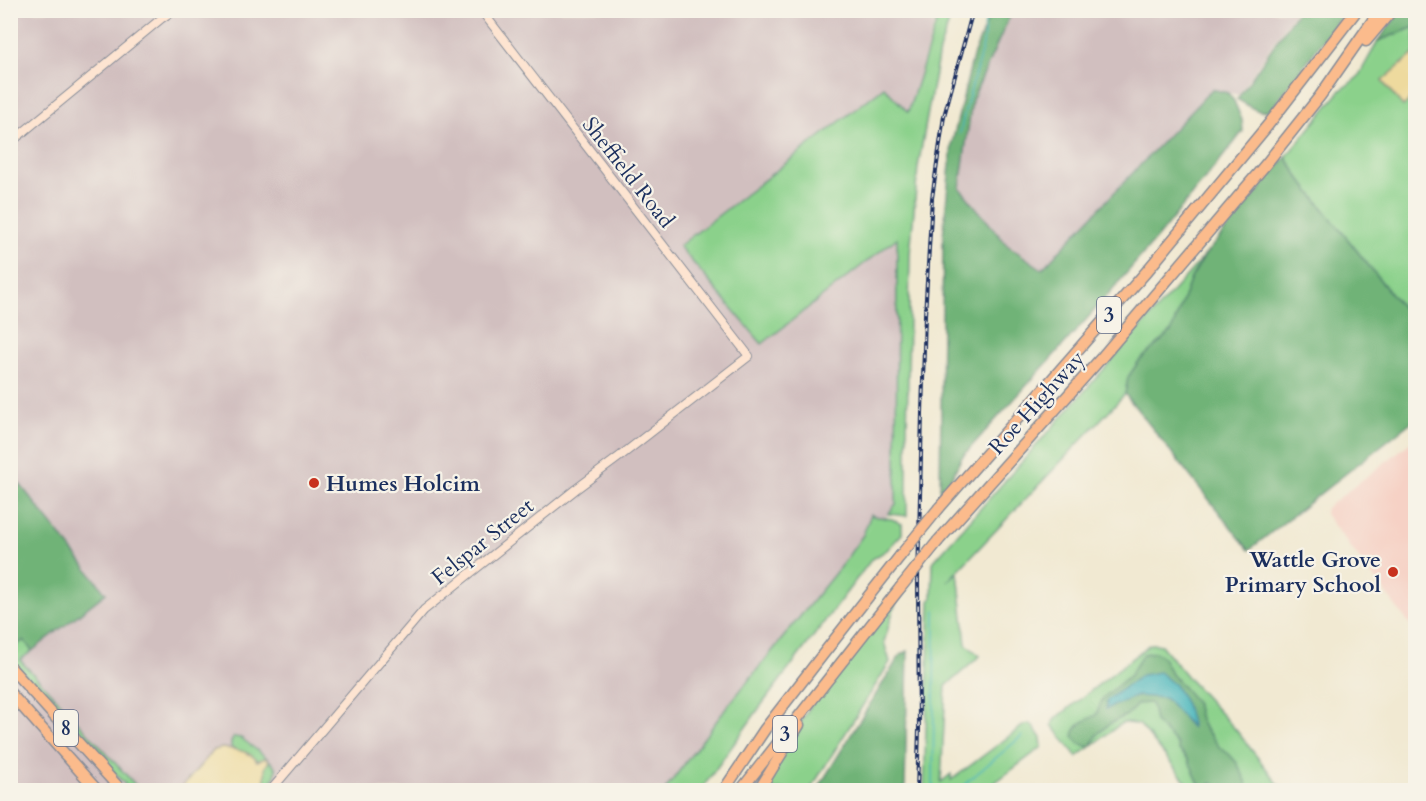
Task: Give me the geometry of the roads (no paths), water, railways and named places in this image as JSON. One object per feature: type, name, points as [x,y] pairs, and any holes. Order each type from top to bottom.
[{"type":"highway","name":"Roe Highway","points":[[724,790],[765,729],[900,556],[939,508],[1147,272],[1269,125],[1357,10]]},
{"type":"highway","name":"Roe Highway","points":[[741,790],[938,541],[1103,356],[1266,164],[1320,96],[1380,10]]},
{"type":"highway","points":[[1320,96],[1392,10]]},
{"type":"highway","name":"8","points":[[10,666],[121,790]]},
{"type":"highway","points":[[759,790],[824,684]]},
{"type":"highway","name":"8","points":[[10,693],[97,790]]},
{"type":"highway","points":[[716,790],[765,729]]},
{"type":"street","points":[[10,143],[165,14],[174,10]]},
{"type":"street","name":"Sheffield Road","points":[[481,10],[749,356]]},
{"type":"street","name":"Felspar Street","points":[[271,790],[424,610],[749,356]]},
{"type":"water","points":[[1159,672],[1175,685],[1186,704],[1192,728],[1165,698],[1137,696],[1106,709],[1107,700],[1142,675]]},
{"type":"waterway","points":[[960,134],[983,45],[986,10]]},
{"type":"waterway","points":[[933,790],[935,610]]},
{"type":"waterway","points":[[961,790],[967,782],[1022,736]]},
{"type":"railway","points":[[917,790],[922,413],[932,198],[944,116],[973,10]]},
{"type":"place","name":"Humes Holcim","points":[[314,483]]},
{"type":"place","name":"Wattle Grove Primary School","points":[[1393,572]]}]
